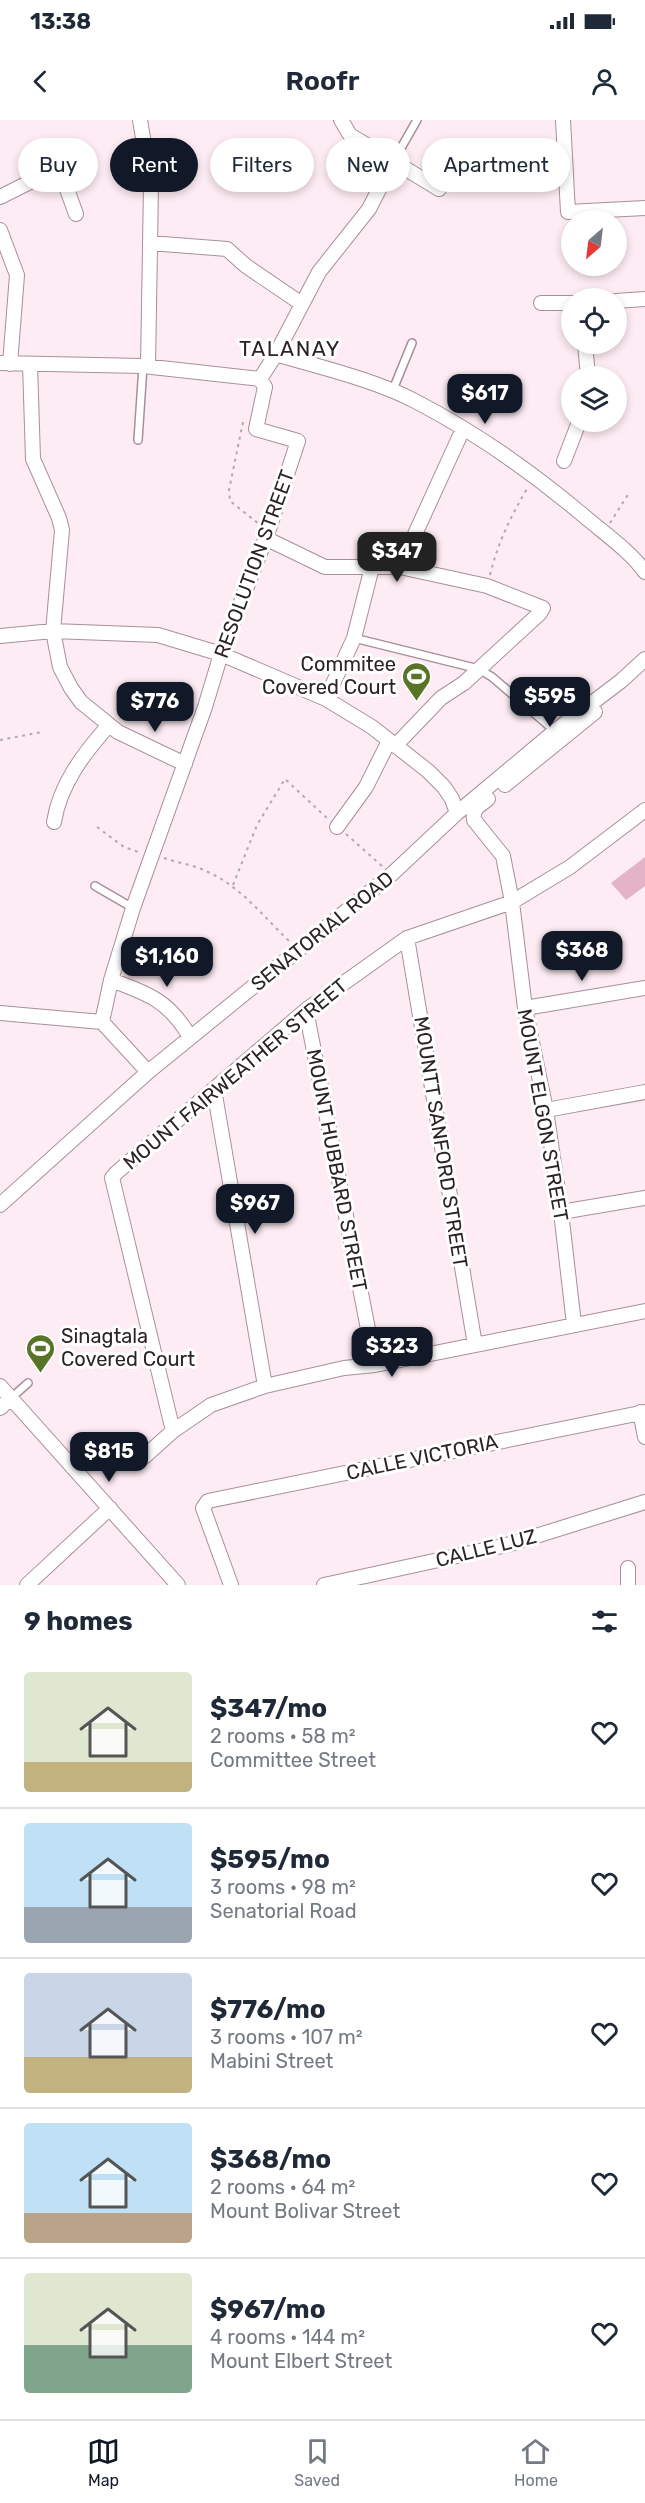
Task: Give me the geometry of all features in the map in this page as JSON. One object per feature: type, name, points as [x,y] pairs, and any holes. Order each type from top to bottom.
[{"type":"street","points":[[140,120],[151,186],[145,366]]},
{"type":"street","points":[[341,120],[350,135],[355,138]]},
{"type":"street","points":[[563,120],[567,211],[569,213],[645,208]]},
{"type":"street","points":[[0,198],[58,168],[76,214]]},
{"type":"street","points":[[0,230],[17,275],[5,364],[145,366],[260,379],[320,272],[369,208],[377,192]]},
{"type":"street","points":[[150,243],[227,249],[246,266],[302,304]]},
{"type":"street","points":[[627,300],[645,299]]},
{"type":"street","points":[[541,303],[561,303]]},
{"type":"street","points":[[276,354],[414,400],[534,476],[604,533],[645,572]]},
{"type":"street","points":[[30,364],[33,459],[62,530],[53,631],[60,667],[81,702],[109,725],[130,739],[185,765]]},
{"type":"street","name":"RESOLUTION STREET","points":[[102,1022],[111,980],[133,908],[185,765],[221,654],[267,535],[297,441],[256,429],[265,387],[260,379]]},
{"type":"street","points":[[400,567],[463,429]]},
{"type":"street","points":[[564,461],[575,432]]},
{"type":"street","points":[[267,535],[325,567],[400,567],[487,586],[543,609],[452,693],[441,698],[392,743],[366,787],[337,827]]},
{"type":"street","points":[[326,699],[354,638],[372,567]]},
{"type":"street","points":[[0,636],[53,631],[158,635],[221,654],[326,699],[372,727],[444,787],[452,799],[456,813]]},
{"type":"street","name":"SENATORIAL ROAD","points":[[0,1205],[148,1072],[390,875],[456,813],[555,730],[621,681],[645,659]]},
{"type":"street","name":"MOUNT ELGON STREET","points":[[574,1324],[561,1212],[546,1110],[525,1008],[512,902],[503,856],[474,820],[475,810],[645,671]]},
{"type":"street","points":[[54,822],[59,798],[74,770],[109,725]]},
{"type":"street","name":"MOUNT FAIRWEATHER STREET","points":[[173,1431],[112,1178],[306,1010],[407,938],[512,902],[570,867],[645,810]]},
{"type":"street","name":"MOUNTT SANFORD STREET","points":[[407,938],[475,1345]]},
{"type":"street","points":[[111,980],[145,993],[167,1006],[190,1038]]},
{"type":"street","points":[[525,1008],[645,988]]},
{"type":"street","name":"MOUNT HUBBARD STREET","points":[[306,1010],[375,1365]]},
{"type":"street","points":[[0,1013],[102,1022],[148,1072]]},
{"type":"street","points":[[214,1089],[265,1386]]},
{"type":"street","points":[[546,1110],[645,1092]]},
{"type":"street","points":[[561,1212],[645,1198]]},
{"type":"street","points":[[144,1457],[173,1431],[211,1405],[265,1386],[344,1368],[375,1365],[645,1311]]},
{"type":"street","points":[[0,1386],[178,1585]]},
{"type":"street","points":[[0,1408],[11,1398]]},
{"type":"street","points":[[643,1412],[645,1437]]},
{"type":"street","name":"CALLE VICTORIA","points":[[231,1585],[203,1508],[208,1501],[643,1412]]},
{"type":"street","name":"CALLE LUZ","points":[[324,1585],[507,1545],[645,1502]]},
{"type":"street","points":[[27,1585],[110,1508]]},
{"type":"street","points":[[628,1568],[628,1585]]},
{"type":"lane","points":[[407,138],[417,120]]},
{"type":"lane","points":[[392,392],[412,343]]},
{"type":"lane","points":[[138,440],[145,366]]},
{"type":"lane","points":[[354,638],[479,669],[492,677],[555,730]]},
{"type":"lane","points":[[95,886],[133,908]]},
{"type":"lane","points":[[11,1398],[28,1383]]},
{"type":"path","points":[[243,422],[229,490],[230,501],[267,535]]},
{"type":"path","points":[[487,586],[496,549],[534,476]]},
{"type":"path","points":[[604,533],[629,493]]},
{"type":"path","points":[[0,740],[42,732]]},
{"type":"path","points":[[233,885],[257,825],[285,779],[390,875]]},
{"type":"path","points":[[97,826],[124,847],[206,870],[233,885],[298,950]]},
{"type":"shaded area","points":[[645,857],[645,886],[626,900],[611,883]]},
{"type":"place","name":"Commitee Covered Court","points":[[417,702]]},
{"type":"place","name":"Sinagtala Covered Court","points":[[40,1374]]},
{"type":"district","name":"TALANAY","points":[[290,349]]}]
